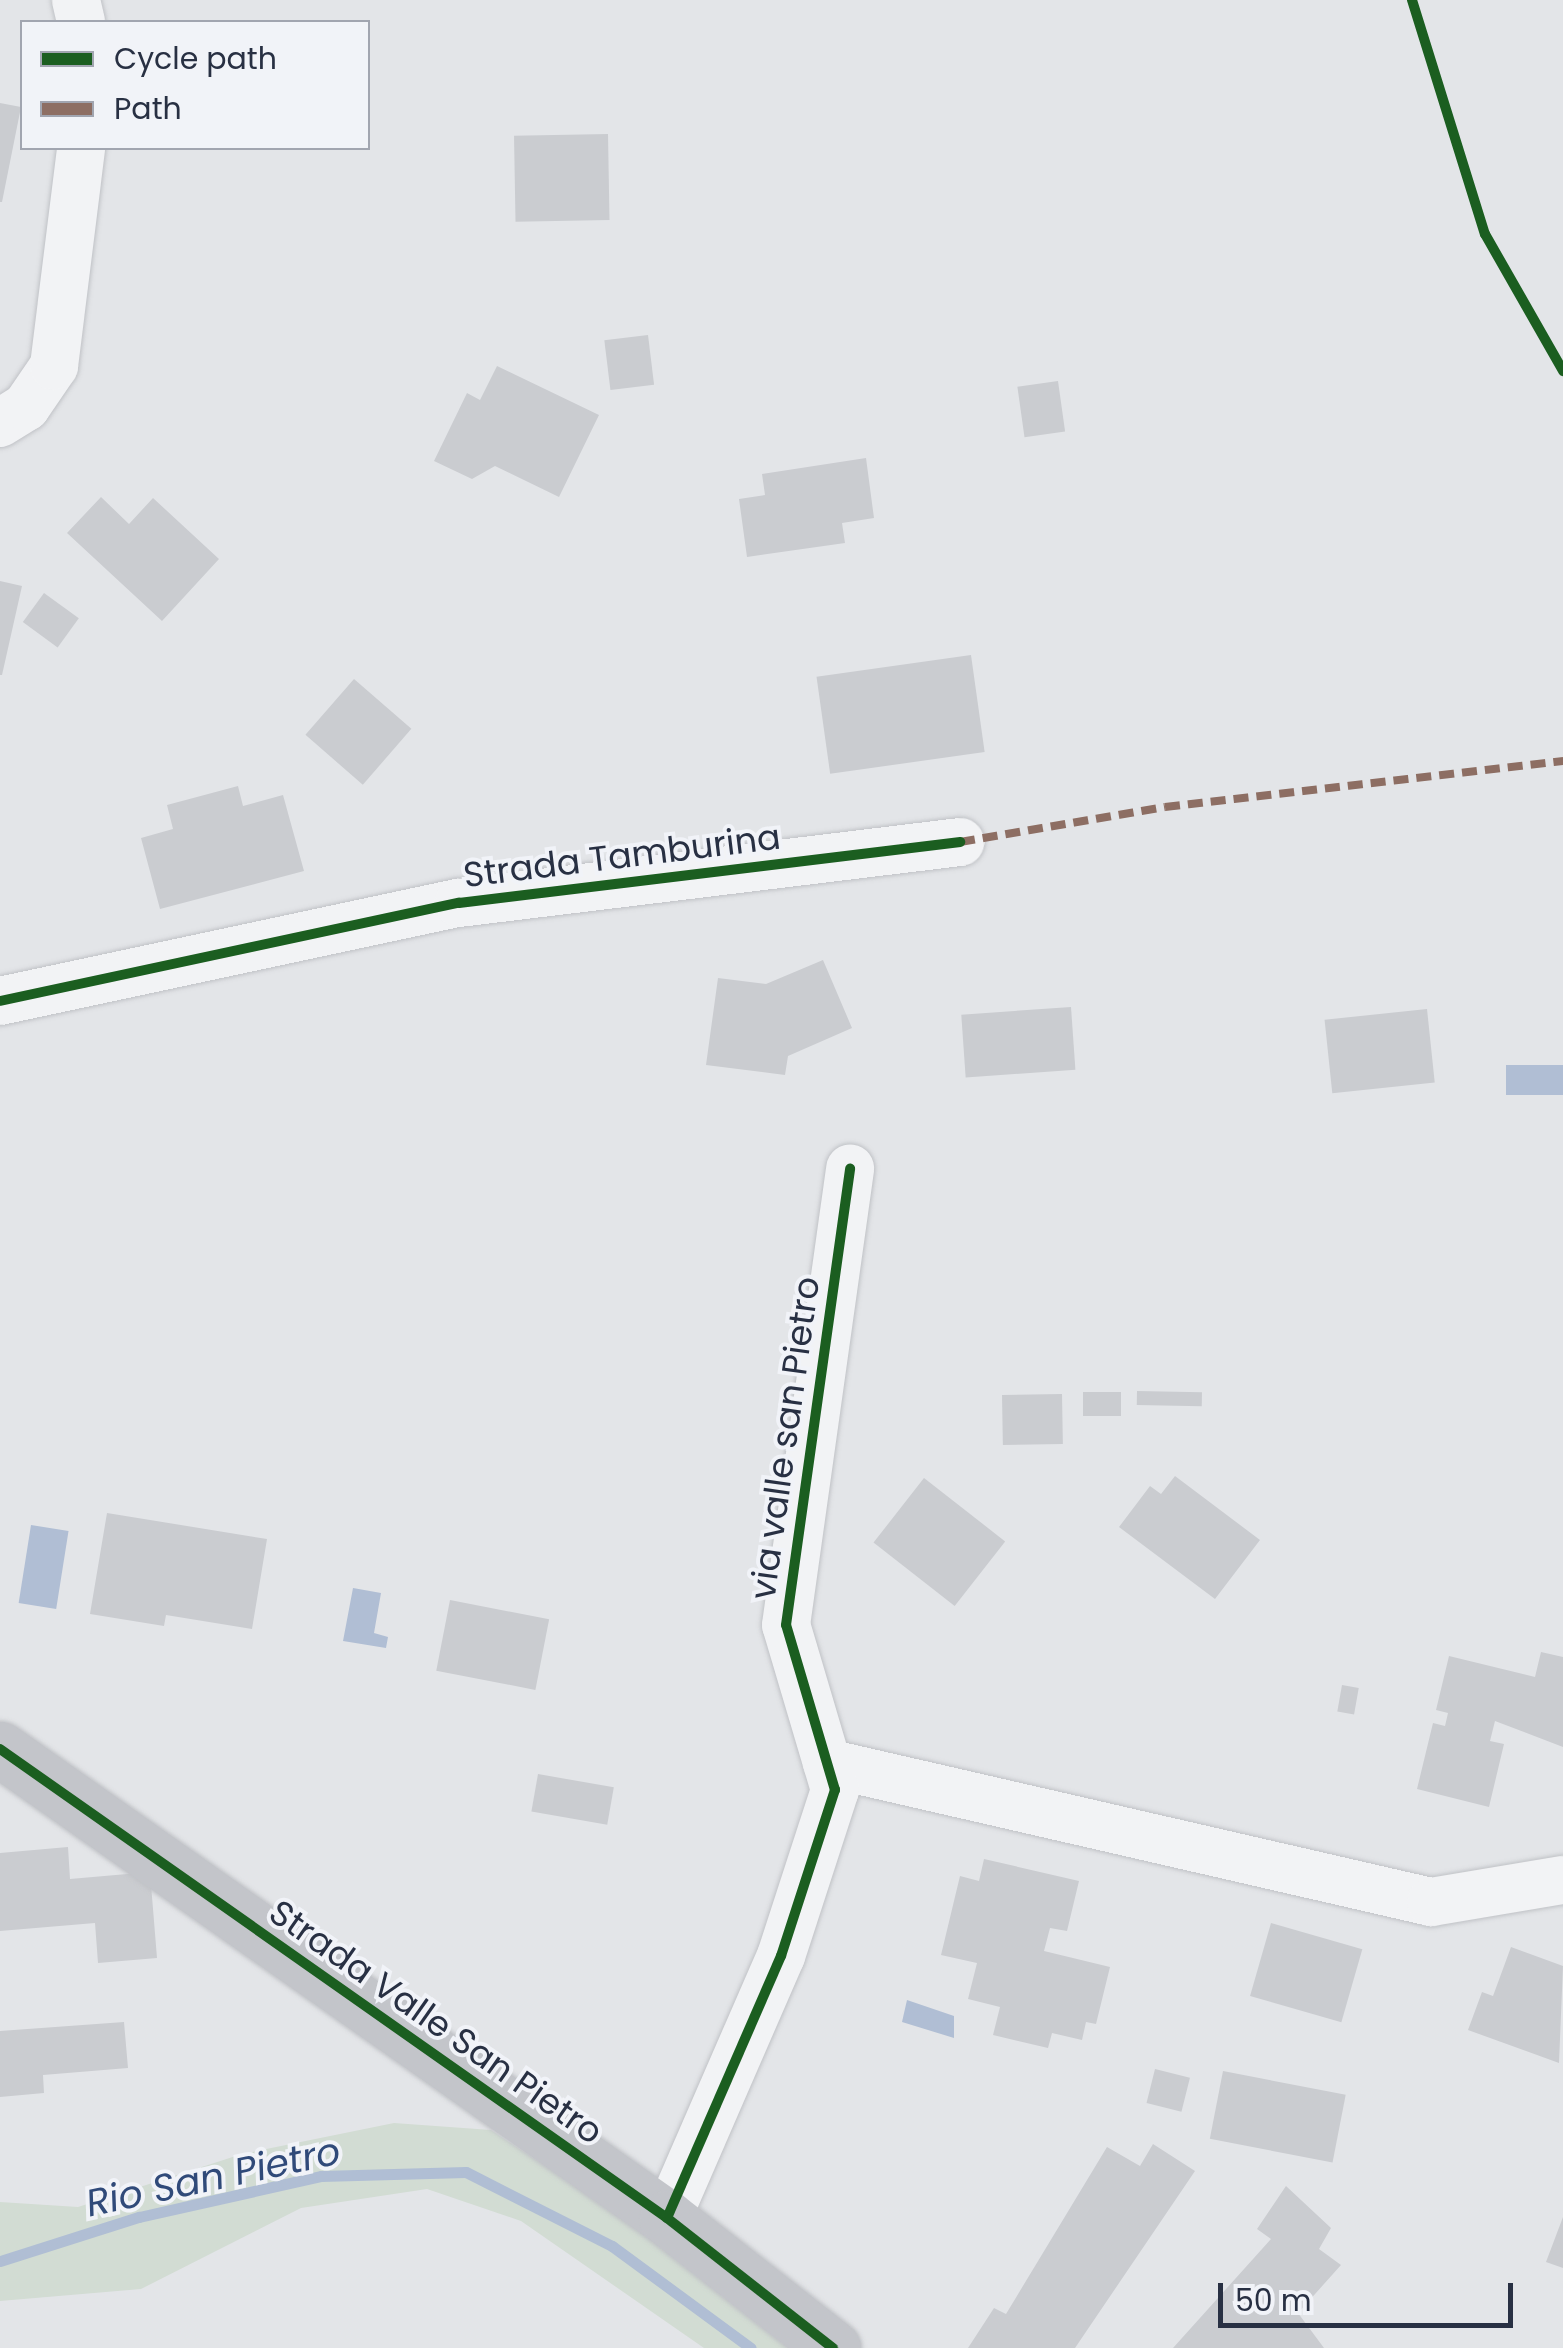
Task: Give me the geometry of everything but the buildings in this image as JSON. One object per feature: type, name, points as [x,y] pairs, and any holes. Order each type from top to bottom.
[{"type":"street","points":[[0,423],[26,407],[54,366],[81,150]]},
{"type":"street","name":"Strada Tamburina","points":[[0,1001],[459,903],[960,842]]},
{"type":"street","name":"via valle san Pietro","points":[[667,2218],[781,1956],[835,1790],[786,1625],[850,1168]]},
{"type":"street","name":"Strada Valle San Pietro","points":[[0,1749],[667,2218],[834,2348]]},
{"type":"street","points":[[828,1763],[1430,1902],[1563,1880]]},
{"type":"shaded area","points":[[394,2123],[491,2130],[655,2239],[797,2348],[704,2348],[521,2221],[427,2189],[301,2208],[141,2289],[0,2301],[0,2202],[78,2207],[242,2154]]},
{"type":"water","points":[[1506,1065],[1563,1065],[1563,1095],[1506,1095]]},
{"type":"water","points":[[31,1525],[69,1531],[56,1609],[19,1603]]},
{"type":"water","points":[[353,1588],[381,1593],[374,1633],[388,1637],[386,1648],[343,1641]]},
{"type":"water","points":[[907,2000],[954,2016],[954,2038],[902,2022]]},
{"type":"waterway","name":"Rio San Pietro","points":[[0,2261],[139,2217],[321,2176],[466,2172],[612,2246],[751,2348]]},
{"type":"marked path","points":[[960,842],[1165,807],[1563,761]]},
{"type":"cycle path","points":[[1412,0],[1485,234],[1563,371]]},
{"type":"cycle path","points":[[0,1001],[459,903],[960,842]]},
{"type":"cycle path","points":[[667,2218],[781,1956],[835,1790],[786,1625],[850,1168]]},
{"type":"cycle path","points":[[0,1749],[667,2218],[833,2348]]}]
